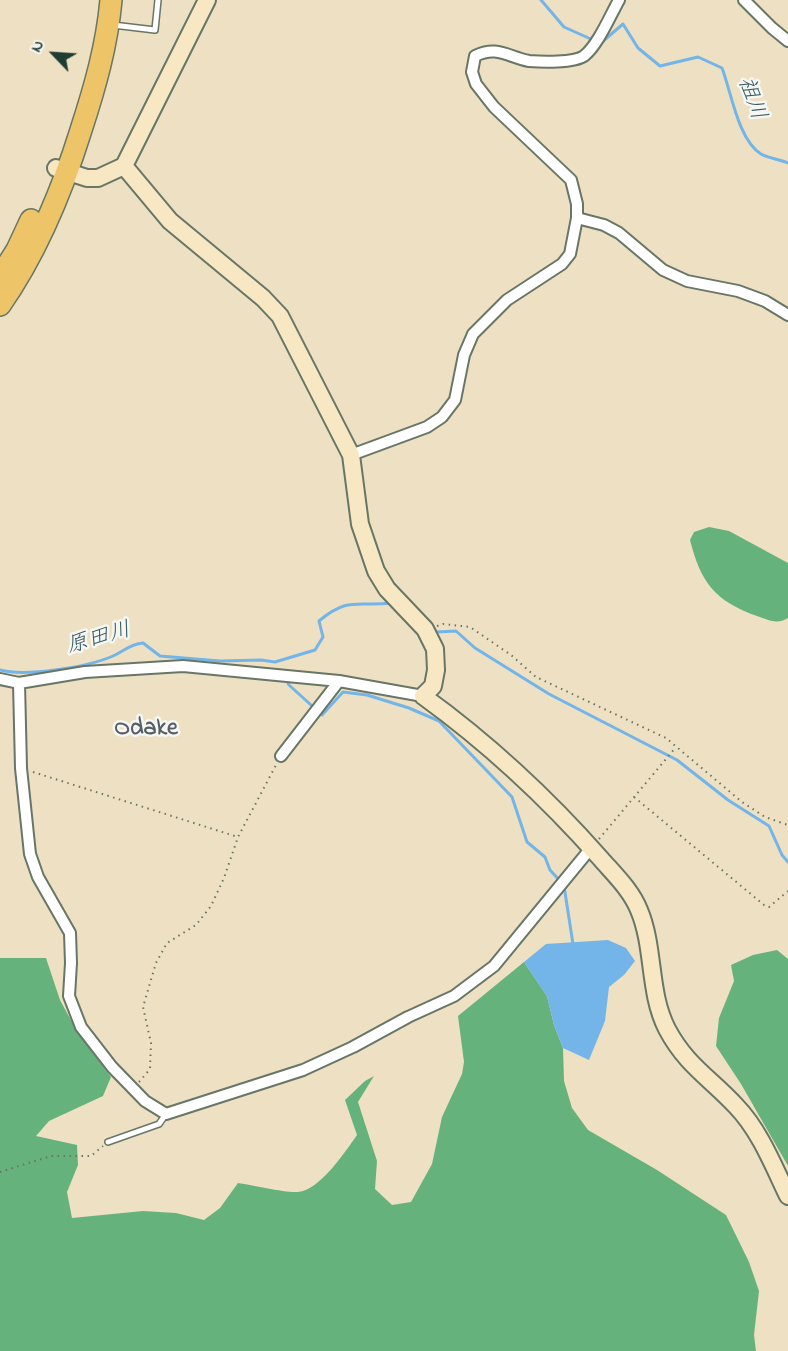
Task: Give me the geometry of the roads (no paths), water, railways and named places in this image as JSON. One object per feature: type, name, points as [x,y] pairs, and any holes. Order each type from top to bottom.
[{"type":"highway","points":[[0,277],[62,170],[90,60],[98,0]]},
{"type":"highway","points":[[0,304],[29,258],[99,74],[111,0]]},
{"type":"street","points":[[62,170],[87,178],[98,178],[124,165],[207,0]]},
{"type":"street","points":[[351,455],[427,427],[442,417],[455,400],[464,355],[473,334],[507,300],[562,264],[570,254],[577,218],[577,204],[571,180],[494,107],[476,84],[472,72],[476,56],[486,51],[500,52],[528,60],[563,61],[583,57],[592,48],[619,0]]},
{"type":"street","points":[[744,0],[788,41]]},
{"type":"street","points":[[124,165],[170,221],[263,298],[280,316],[351,455],[360,525],[376,571],[387,589],[425,629],[435,649],[436,670],[433,686],[423,696]]},
{"type":"street","points":[[577,218],[604,225],[619,232],[663,270],[687,281],[738,291],[765,301],[788,315]]},
{"type":"street","points":[[0,679],[20,683],[85,672],[183,666],[339,681],[423,696],[534,788],[624,885],[639,909],[650,946],[657,1002],[666,1027],[693,1067],[735,1105],[753,1127],[788,1196]]},
{"type":"street","points":[[281,756],[339,681]]},
{"type":"street","points":[[20,683],[21,768],[30,854],[38,877],[70,933],[69,996],[81,1027],[112,1067],[145,1101],[166,1114],[303,1070],[454,996],[494,966],[591,848]]},
{"type":"lane","points":[[108,25],[155,30],[158,0]]},
{"type":"lane","points":[[108,1142],[159,1124],[166,1114]]},
{"type":"water","points":[[608,940],[626,948],[635,961],[624,975],[609,987],[605,1021],[589,1060],[563,1048],[554,1025],[547,996],[524,962],[546,944]]},
{"type":"waterway","name":"祖川","points":[[541,0],[564,27],[593,40]]},
{"type":"waterway","name":"祖川","points":[[602,42],[623,24],[638,48],[660,66],[698,57],[722,68],[746,138],[761,154],[788,163]]},
{"type":"waterway","name":"原田川","points":[[0,670],[41,672],[73,667],[102,660],[131,646],[143,643],[160,656],[220,661],[275,662],[315,650],[323,637],[319,621],[338,608],[354,604],[391,603]]},
{"type":"waterway","points":[[433,628],[436,632],[456,631],[475,648],[549,694],[677,760],[728,800],[769,826],[782,855],[788,862]]},
{"type":"waterway","points":[[286,679],[289,685],[322,715],[343,692],[367,695],[409,708],[439,721],[512,797],[527,842],[545,857],[550,870],[560,881]]},
{"type":"waterway","points":[[564,886],[573,944]]},
{"type":"district","name":"Odake","points":[[146,730]]}]
